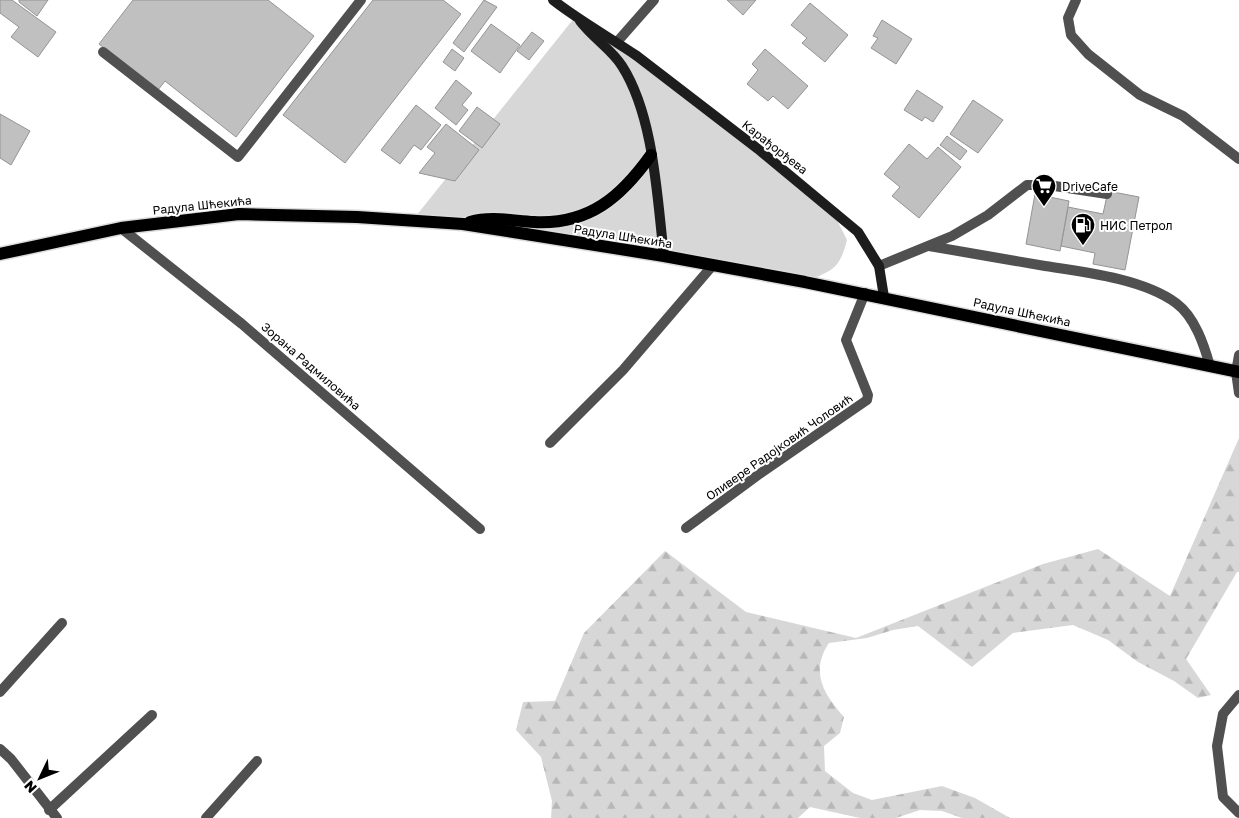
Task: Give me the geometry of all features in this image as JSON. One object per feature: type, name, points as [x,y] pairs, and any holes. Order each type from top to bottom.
[{"type":"main road","points":[[463,224],[482,219],[554,222],[586,214],[610,201],[652,155]]},
{"type":"main road","name":"Радула Шћекића","points":[[0,254],[121,228],[258,213],[463,224],[664,256],[865,293],[1238,372]]},
{"type":"street","points":[[103,52],[238,156],[361,0]]},
{"type":"street","name":"Карађорђева","points":[[553,0],[580,20],[617,42],[811,191],[858,232],[879,266],[884,297]]},
{"type":"street","points":[[617,42],[654,0]]},
{"type":"street","points":[[1076,0],[1068,18],[1071,35],[1088,54],[1140,95],[1182,116],[1239,159]]},
{"type":"street","name":"Карађорђева","points":[[580,20],[597,42],[616,58],[632,84],[645,119],[652,155],[664,256]]},
{"type":"street","points":[[879,266],[929,246],[988,216],[1027,185],[1048,185],[1107,194]]},
{"type":"street","name":"Зорана Радмиловића","points":[[121,228],[242,324],[480,529]]},
{"type":"street","points":[[929,246],[1112,272],[1177,304],[1203,341],[1210,366]]},
{"type":"street","points":[[550,443],[623,370],[713,265]]},
{"type":"street","name":"Оливере Радојковић Чоловић","points":[[686,528],[758,475],[867,400],[868,395],[846,340],[865,293]]},
{"type":"street","points":[[1239,356],[1239,393]]},
{"type":"street","points":[[0,692],[62,623]]},
{"type":"street","points":[[1239,695],[1223,714],[1217,746],[1224,797],[1239,813]]},
{"type":"street","points":[[49,810],[152,715]]},
{"type":"street","points":[[0,749],[11,759],[57,818]]},
{"type":"street","points":[[206,818],[257,761]]},
{"type":"green space","points":[[575,17],[608,51],[617,42],[832,210],[847,240],[837,264],[828,272],[805,282],[412,221]]},
{"type":"green space","points":[[1239,438],[1239,572],[1237,572],[1186,659],[1211,695],[1198,698],[1174,681],[1138,662],[1108,640],[1073,625],[1013,633],[972,667],[918,626],[893,630],[867,638],[829,643],[820,663],[821,682],[830,700],[844,717],[840,733],[824,746],[825,771],[853,793],[872,800],[942,786],[975,798],[1010,818],[962,818],[942,811],[920,810],[896,818],[860,818],[810,807],[798,818],[551,818],[552,801],[541,757],[516,730],[523,702],[555,701],[584,633],[665,551],[746,612],[856,638],[1043,564],[1098,549],[1170,596]]},
{"type":"building","points":[[0,0],[12,0],[56,32],[38,57],[11,37],[19,27],[0,13]]},
{"type":"building","points":[[19,0],[48,0],[37,16]]},
{"type":"building","points":[[133,0],[268,0],[314,36],[236,137],[165,81],[158,90],[99,44]]},
{"type":"building","points":[[373,0],[443,0],[461,14],[345,163],[283,115]]},
{"type":"building","points":[[484,0],[497,7],[464,52],[453,43]]},
{"type":"building","points":[[727,0],[756,0],[743,15]]},
{"type":"building","points":[[810,3],[848,35],[825,62],[802,43],[807,38],[791,25]]},
{"type":"building","points":[[882,20],[912,39],[896,64],[871,48],[878,38],[873,36]]},
{"type":"building","points":[[491,24],[520,45],[500,73],[471,51]]},
{"type":"building","points":[[532,32],[544,41],[529,60],[517,51]]},
{"type":"building","points":[[452,49],[464,58],[455,71],[443,62]]},
{"type":"building","points":[[765,49],[808,86],[788,109],[773,96],[768,101],[747,84],[758,70],[752,64]]},
{"type":"building","points":[[456,80],[472,93],[462,105],[468,110],[456,125],[435,108]]},
{"type":"building","points":[[917,90],[943,107],[933,122],[925,117],[922,121],[904,110]]},
{"type":"building","points":[[973,100],[1003,120],[978,153],[950,134]]},
{"type":"building","points":[[416,105],[441,125],[421,150],[414,145],[400,164],[381,150]]},
{"type":"building","points":[[477,107],[500,124],[482,148],[459,131]]},
{"type":"building","points":[[0,114],[30,131],[11,165],[0,158]]},
{"type":"building","points":[[446,124],[479,150],[455,181],[419,173],[435,153],[427,147]]},
{"type":"building","points":[[947,136],[967,151],[960,160],[940,145]]},
{"type":"building","points":[[909,144],[927,159],[938,147],[961,167],[919,218],[892,196],[900,187],[884,174]]},
{"type":"building","points":[[1108,191],[1139,197],[1125,270],[1093,264],[1095,253],[1061,246],[1068,207],[1103,214]]},
{"type":"building","points":[[1035,194],[1069,201],[1060,251],[1026,244]]},
{"type":"place","name":"DriveCafe","points":[[1044,207]]},
{"type":"place","name":"НИС Петрол","points":[[1083,246]]}]
